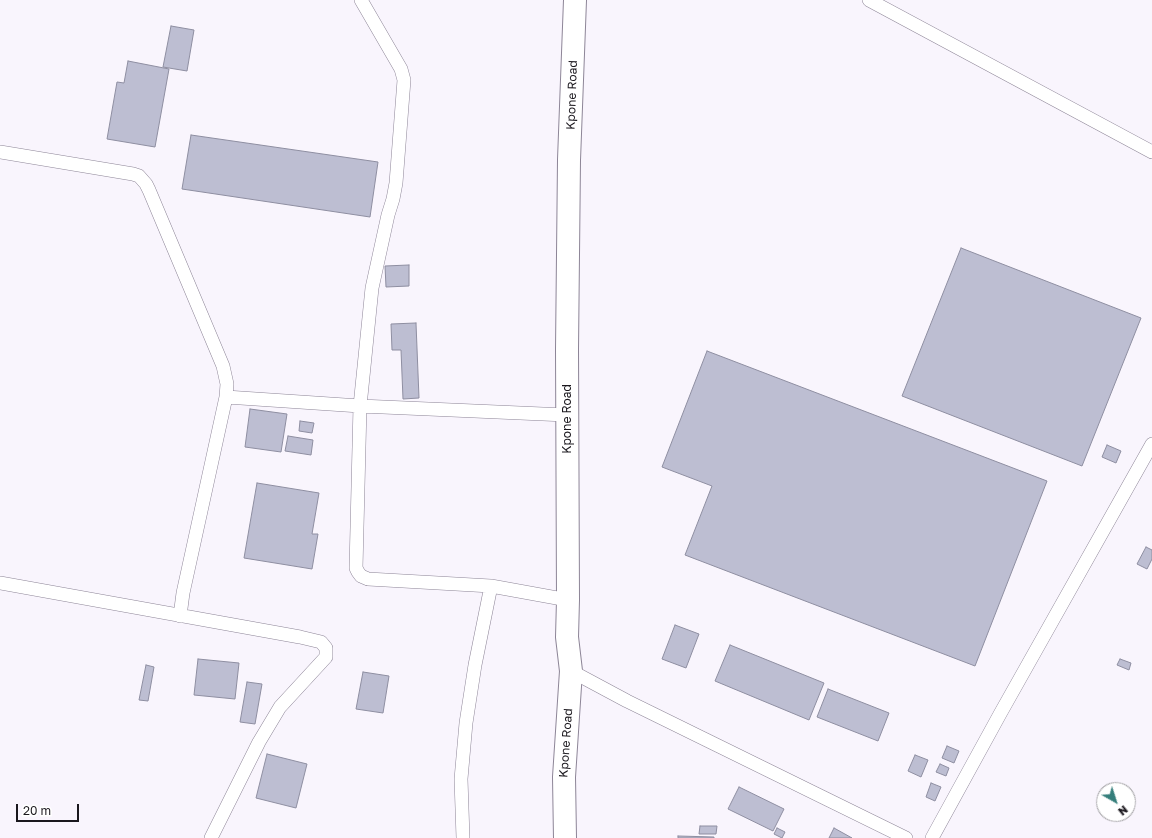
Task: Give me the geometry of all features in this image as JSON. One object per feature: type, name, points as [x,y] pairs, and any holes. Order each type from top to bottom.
[{"type":"main road","name":"Kpone Road","points":[[565,838],[564,777],[571,671],[567,637],[566,414],[569,160],[575,0]]},
{"type":"lane","points":[[361,0],[401,69],[404,80],[396,183],[372,288],[360,406],[356,568],[364,578],[368,579],[491,586],[568,600]]},
{"type":"lane","points":[[869,0],[1152,152]]},
{"type":"lane","points":[[0,152],[139,176],[149,190],[223,366],[227,384],[226,397],[183,593],[180,616]]},
{"type":"lane","points":[[226,397],[360,406],[566,414]]},
{"type":"lane","points":[[932,838],[1152,444]]},
{"type":"lane","points":[[0,583],[300,637],[321,642],[326,648],[326,656],[280,707],[259,742],[211,838]]},
{"type":"lane","points":[[463,838],[461,779],[466,723],[475,665],[491,586]]},
{"type":"lane","points":[[571,671],[627,701],[906,838]]},
{"type":"building","points":[[171,26],[194,30],[187,71],[163,67]]},
{"type":"building","points":[[128,61],[169,69],[155,147],[107,139],[117,82],[124,83]]},
{"type":"building","points":[[191,135],[378,162],[370,217],[182,189]]},
{"type":"building","points":[[961,248],[1141,318],[1082,466],[902,396]]},
{"type":"building","points":[[409,265],[409,286],[386,287],[385,266]]},
{"type":"building","points":[[416,323],[419,398],[403,399],[401,350],[392,350],[391,324]]},
{"type":"building","points":[[707,351],[1047,481],[975,666],[685,555],[712,486],[662,467]]},
{"type":"building","points":[[250,409],[287,414],[281,452],[245,447]]},
{"type":"building","points":[[300,421],[314,423],[312,433],[299,431]]},
{"type":"building","points":[[288,436],[313,440],[311,455],[285,451]]},
{"type":"building","points":[[1107,445],[1121,451],[1116,463],[1102,457]]},
{"type":"building","points":[[257,483],[319,493],[312,534],[318,534],[312,569],[244,558]]},
{"type":"building","points":[[1146,547],[1152,550],[1152,559],[1147,569],[1137,564]]},
{"type":"building","points":[[675,625],[699,634],[686,668],[662,659]]},
{"type":"building","points":[[730,645],[824,683],[809,720],[715,681]]},
{"type":"building","points":[[198,659],[239,663],[235,699],[194,695]]},
{"type":"building","points":[[1120,659],[1131,663],[1129,670],[1117,665]]},
{"type":"building","points":[[146,665],[154,667],[148,701],[139,700]]},
{"type":"building","points":[[363,672],[389,676],[383,713],[356,709]]},
{"type":"building","points":[[247,682],[262,684],[255,724],[240,722]]},
{"type":"building","points":[[828,689],[889,713],[878,741],[817,717]]},
{"type":"building","points":[[947,746],[959,751],[954,763],[942,758]]},
{"type":"building","points":[[267,754],[307,764],[296,808],[256,798]]},
{"type":"building","points":[[915,755],[928,760],[921,777],[908,771]]},
{"type":"building","points":[[940,764],[949,768],[946,776],[936,772]]},
{"type":"building","points":[[931,783],[941,787],[935,801],[926,797]]},
{"type":"building","points":[[739,787],[784,809],[773,831],[728,809]]},
{"type":"building","points":[[700,826],[717,826],[716,834],[699,834]]},
{"type":"building","points":[[777,828],[785,832],[782,838],[774,834]]},
{"type":"building","points":[[834,828],[852,838],[829,838]]},
{"type":"building","points":[[678,836],[714,837],[714,838],[678,838]]}]
